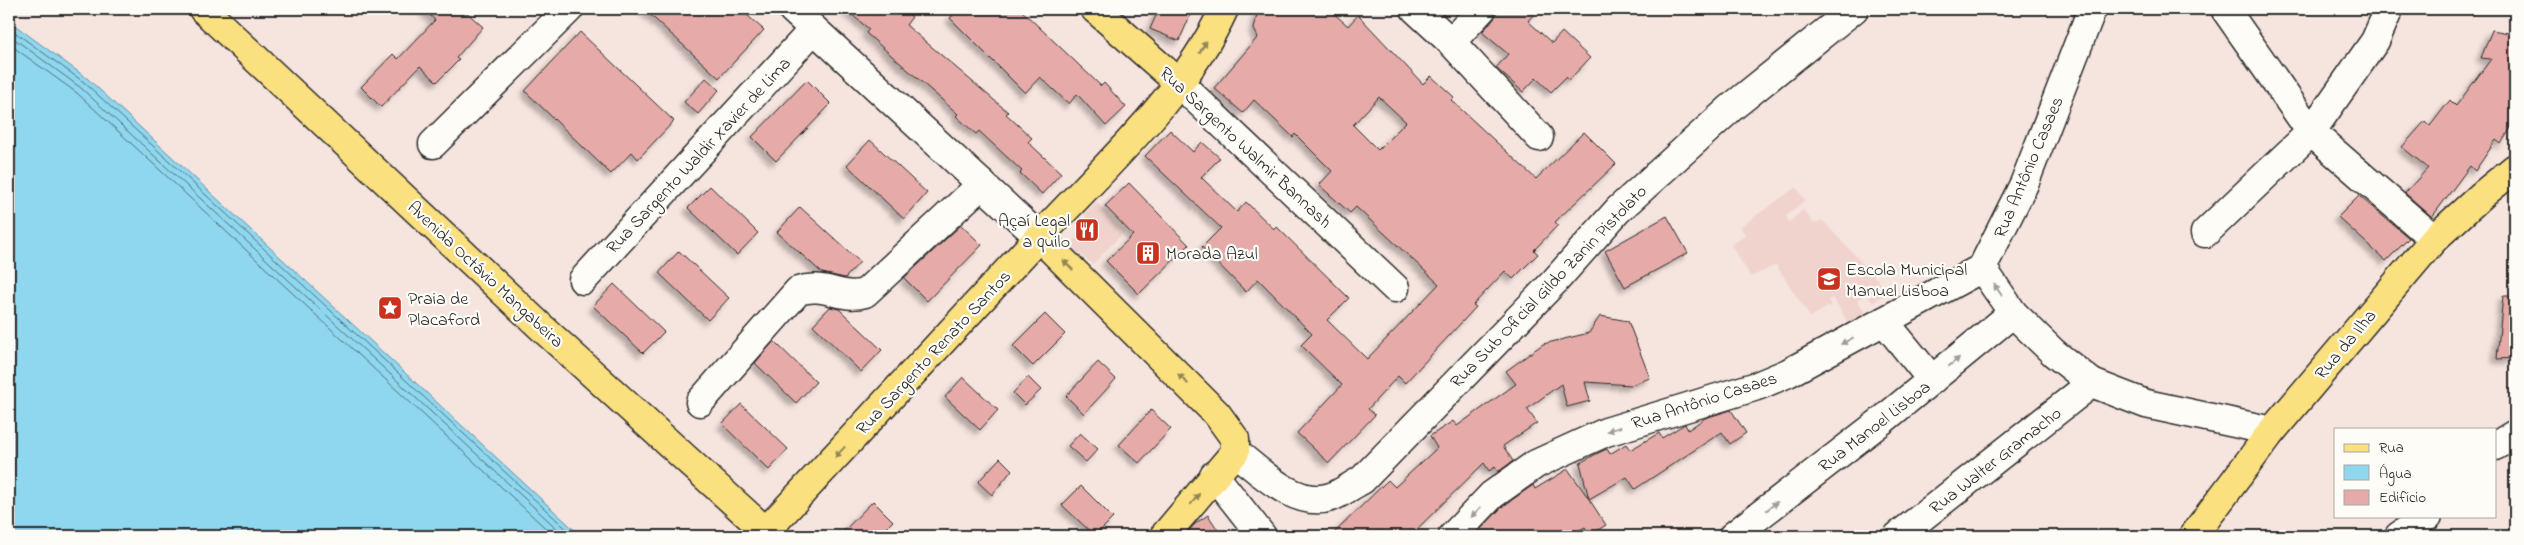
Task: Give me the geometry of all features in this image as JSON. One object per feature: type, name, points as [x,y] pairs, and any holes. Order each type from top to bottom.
[{"type":"main road","name":"Avenida Octávio Mangabeira","points":[[203,9],[540,326],[769,534]]},
{"type":"main road","name":"Rua Sargento Walmir Bannash","points":[[1095,9],[1180,84]]},
{"type":"main road","name":"Rua Sargento Renato Santos","points":[[769,534],[1180,84],[1216,26],[1224,9]]},
{"type":"main road","name":"Rua da Ilha","points":[[2194,536],[2272,431],[2434,239],[2515,168]]},
{"type":"main road","points":[[1040,237],[1217,414],[1235,438],[1235,452],[1164,536]]},
{"type":"street","points":[[433,144],[569,9]]},
{"type":"street","points":[[792,9],[1040,237]]},
{"type":"street","points":[[1415,9],[1452,42],[1539,137]]},
{"type":"street","points":[[1452,42],[1482,9]]},
{"type":"street","name":"Rua Sub Oficial Gildo Zanin Pistolato","points":[[1235,452],[1295,495],[1312,498],[1330,498],[1362,480],[1555,281],[1618,210],[1732,108],[1854,9]]},
{"type":"street","name":"Rua Antônio Casaes","points":[[1453,536],[1492,495],[1536,464],[1606,432],[1757,386],[1788,372],[1982,268],[2024,184],[2092,9]]},
{"type":"street","points":[[2225,9],[2311,132],[2434,239]]},
{"type":"street","points":[[2205,233],[2311,132],[2375,41],[2389,9]]},
{"type":"street","name":"Rua Sargento Waldir Xavier de Lima","points":[[583,280],[813,30]]},
{"type":"street","name":"Rua Sargento Walmir Bannash","points":[[1180,84],[1395,288]]},
{"type":"street","points":[[700,402],[798,291],[811,286],[848,295],[865,293],[982,184]]},
{"type":"street","points":[[1982,268],[2013,313],[2054,353],[2092,383],[2146,404],[2272,431]]},
{"type":"street","name":"Rua Manoel Lisboa","points":[[1733,536],[1932,380],[2013,313]]},
{"type":"street","points":[[1884,321],[1932,380]]},
{"type":"street","name":"Rua Walter Gramacho","points":[[1898,536],[2092,383]]},
{"type":"street","points":[[2496,445],[2515,434]]},
{"type":"street","points":[[1214,475],[1262,536]]},
{"type":"street","points":[[2399,536],[2425,518]]},
{"type":"shaded area","points":[[1796,187],[1805,200],[1786,216],[1789,222],[1803,210],[1814,224],[1822,220],[1888,291],[1873,303],[1866,294],[1857,300],[1867,315],[1849,324],[1833,298],[1828,300],[1831,305],[1810,317],[1776,265],[1751,277],[1731,245],[1746,235],[1740,227]]},
{"type":"shaded area","points":[[1097,203],[1124,232],[1093,264],[1068,246],[1091,223],[1084,214]]},
{"type":"water","points":[[9,21],[88,79],[581,536],[9,536]]},
{"type":"building","points":[[423,9],[463,9],[483,27],[456,58],[459,60],[437,82],[420,66],[381,107],[361,87],[393,54],[398,59],[435,20]]},
{"type":"building","points":[[644,9],[740,9],[764,30],[719,78]]},
{"type":"building","points":[[845,9],[903,9],[912,17],[906,25],[1008,112],[1006,114],[1032,138],[1028,142],[1061,173],[1042,194],[1020,173],[1022,171],[979,131],[976,134],[956,116],[958,114],[866,33],[869,29]]},
{"type":"building","points":[[960,9],[1020,9],[1101,86],[1104,83],[1126,107],[1106,126],[1077,94],[1069,104],[1040,77],[1025,93],[950,18]]},
{"type":"building","points":[[1159,9],[1193,9],[1179,41],[1150,29]]},
{"type":"building","points":[[1261,9],[1329,9],[1348,26],[1358,15],[1423,84],[1431,76],[1454,97],[1451,100],[1536,179],[1584,132],[1616,164],[1555,222],[1558,225],[1534,250],[1538,254],[1513,279],[1505,271],[1473,305],[1476,307],[1405,383],[1398,376],[1368,409],[1375,415],[1329,463],[1297,433],[1342,385],[1301,345],[1312,334],[1258,279],[1246,292],[1202,247],[1221,228],[1145,156],[1170,130],[1193,152],[1202,142],[1220,158],[1201,177],[1237,212],[1246,202],[1274,229],[1277,227],[1349,298],[1327,320],[1367,359],[1439,284],[1356,207],[1350,213],[1319,185],[1332,171],[1295,134],[1293,137],[1254,100],[1243,113],[1214,88],[1258,37],[1254,29],[1257,14]],"holes":[[[1379,97],[1406,122],[1378,150],[1353,125]]]},
{"type":"building","points":[[1497,9],[1538,9],[1528,21],[1552,43],[1562,32],[1590,58],[1569,80],[1566,77],[1551,92],[1536,78],[1523,92],[1496,68],[1508,54],[1482,32],[1494,19]]},
{"type":"building","points":[[2492,30],[2514,34],[2512,46],[2515,46],[2515,121],[2501,144],[2496,140],[2475,171],[2470,166],[2432,217],[2405,193],[2428,168],[2402,147],[2425,121],[2430,126],[2450,100],[2456,106],[2491,59],[2481,58]]},
{"type":"building","points":[[580,32],[674,121],[638,159],[632,152],[611,174],[525,91]]},
{"type":"building","points":[[706,78],[719,90],[698,114],[684,102]]},
{"type":"building","points":[[807,80],[831,104],[776,161],[752,137]]},
{"type":"building","points":[[870,140],[927,193],[904,219],[847,165]]},
{"type":"building","name":"Morada Azul","points":[[1129,183],[1189,245],[1139,294],[1106,261],[1133,235],[1105,206]]},
{"type":"building","points":[[710,186],[758,233],[737,255],[688,208]]},
{"type":"building","points":[[2359,196],[2409,238],[2386,261],[2338,217]]},
{"type":"building","points":[[800,207],[860,262],[845,278],[822,273],[777,232]]},
{"type":"building","points":[[1667,216],[1688,253],[1625,287],[1605,251]]},
{"type":"building","points":[[961,225],[982,245],[927,301],[904,278]]},
{"type":"building","points":[[679,251],[729,298],[708,320],[659,273]]},
{"type":"building","points":[[614,284],[664,332],[643,353],[593,306]]},
{"type":"building","points":[[2503,296],[2515,296],[2515,358],[2497,359]]},
{"type":"building","points":[[830,307],[839,309],[882,350],[861,372],[813,325]]},
{"type":"building","points":[[1045,314],[1065,334],[1033,366],[1013,346]]},
{"type":"building","points":[[1600,316],[1628,321],[1650,378],[1631,385],[1585,382],[1590,401],[1567,407],[1561,384],[1527,409],[1537,423],[1503,446],[1513,461],[1498,472],[1495,467],[1489,471],[1484,463],[1410,536],[1331,536],[1388,480],[1395,487],[1437,448],[1430,436],[1453,421],[1457,426],[1516,384],[1506,371],[1543,344],[1589,333]]},
{"type":"building","points":[[774,341],[816,382],[796,403],[755,363]]},
{"type":"building","points":[[1098,362],[1116,379],[1084,414],[1066,396]]},
{"type":"building","points":[[963,377],[998,410],[980,430],[945,397]]},
{"type":"building","points":[[1028,377],[1041,390],[1025,405],[1013,393]]},
{"type":"building","points":[[741,404],[788,449],[769,470],[722,424]]},
{"type":"building","points":[[1151,410],[1171,429],[1139,463],[1119,445]]},
{"type":"building","points":[[1731,410],[1746,433],[1730,444],[1722,432],[1635,489],[1627,477],[1589,499],[1580,463],[1607,449],[1610,454],[1626,444],[1630,450],[1659,433],[1662,438],[1685,424],[1688,430],[1705,418]]},
{"type":"building","points":[[1080,433],[1098,449],[1086,462],[1068,446]]},
{"type":"building","points":[[1000,458],[1012,470],[992,495],[978,482]]},
{"type":"building","points":[[1568,469],[1606,525],[1590,535],[1585,527],[1569,536],[1474,536],[1502,507],[1533,485],[1535,489]]},
{"type":"building","points":[[1081,486],[1113,518],[1095,536],[1062,505]]},
{"type":"building","points":[[873,501],[893,521],[878,536],[839,536]]},
{"type":"building","points":[[1208,515],[1222,536],[1184,536],[1196,523]]},
{"type":"place","name":"Açaí Legal a quilo","points":[[1087,230]]},
{"type":"place","name":"Morada Azul","points":[[1148,253]]},
{"type":"place","name":"Escola Municipal Manuel Lisboa","points":[[1829,279]]},
{"type":"place","name":"Praia de Placaford","points":[[390,308]]}]
